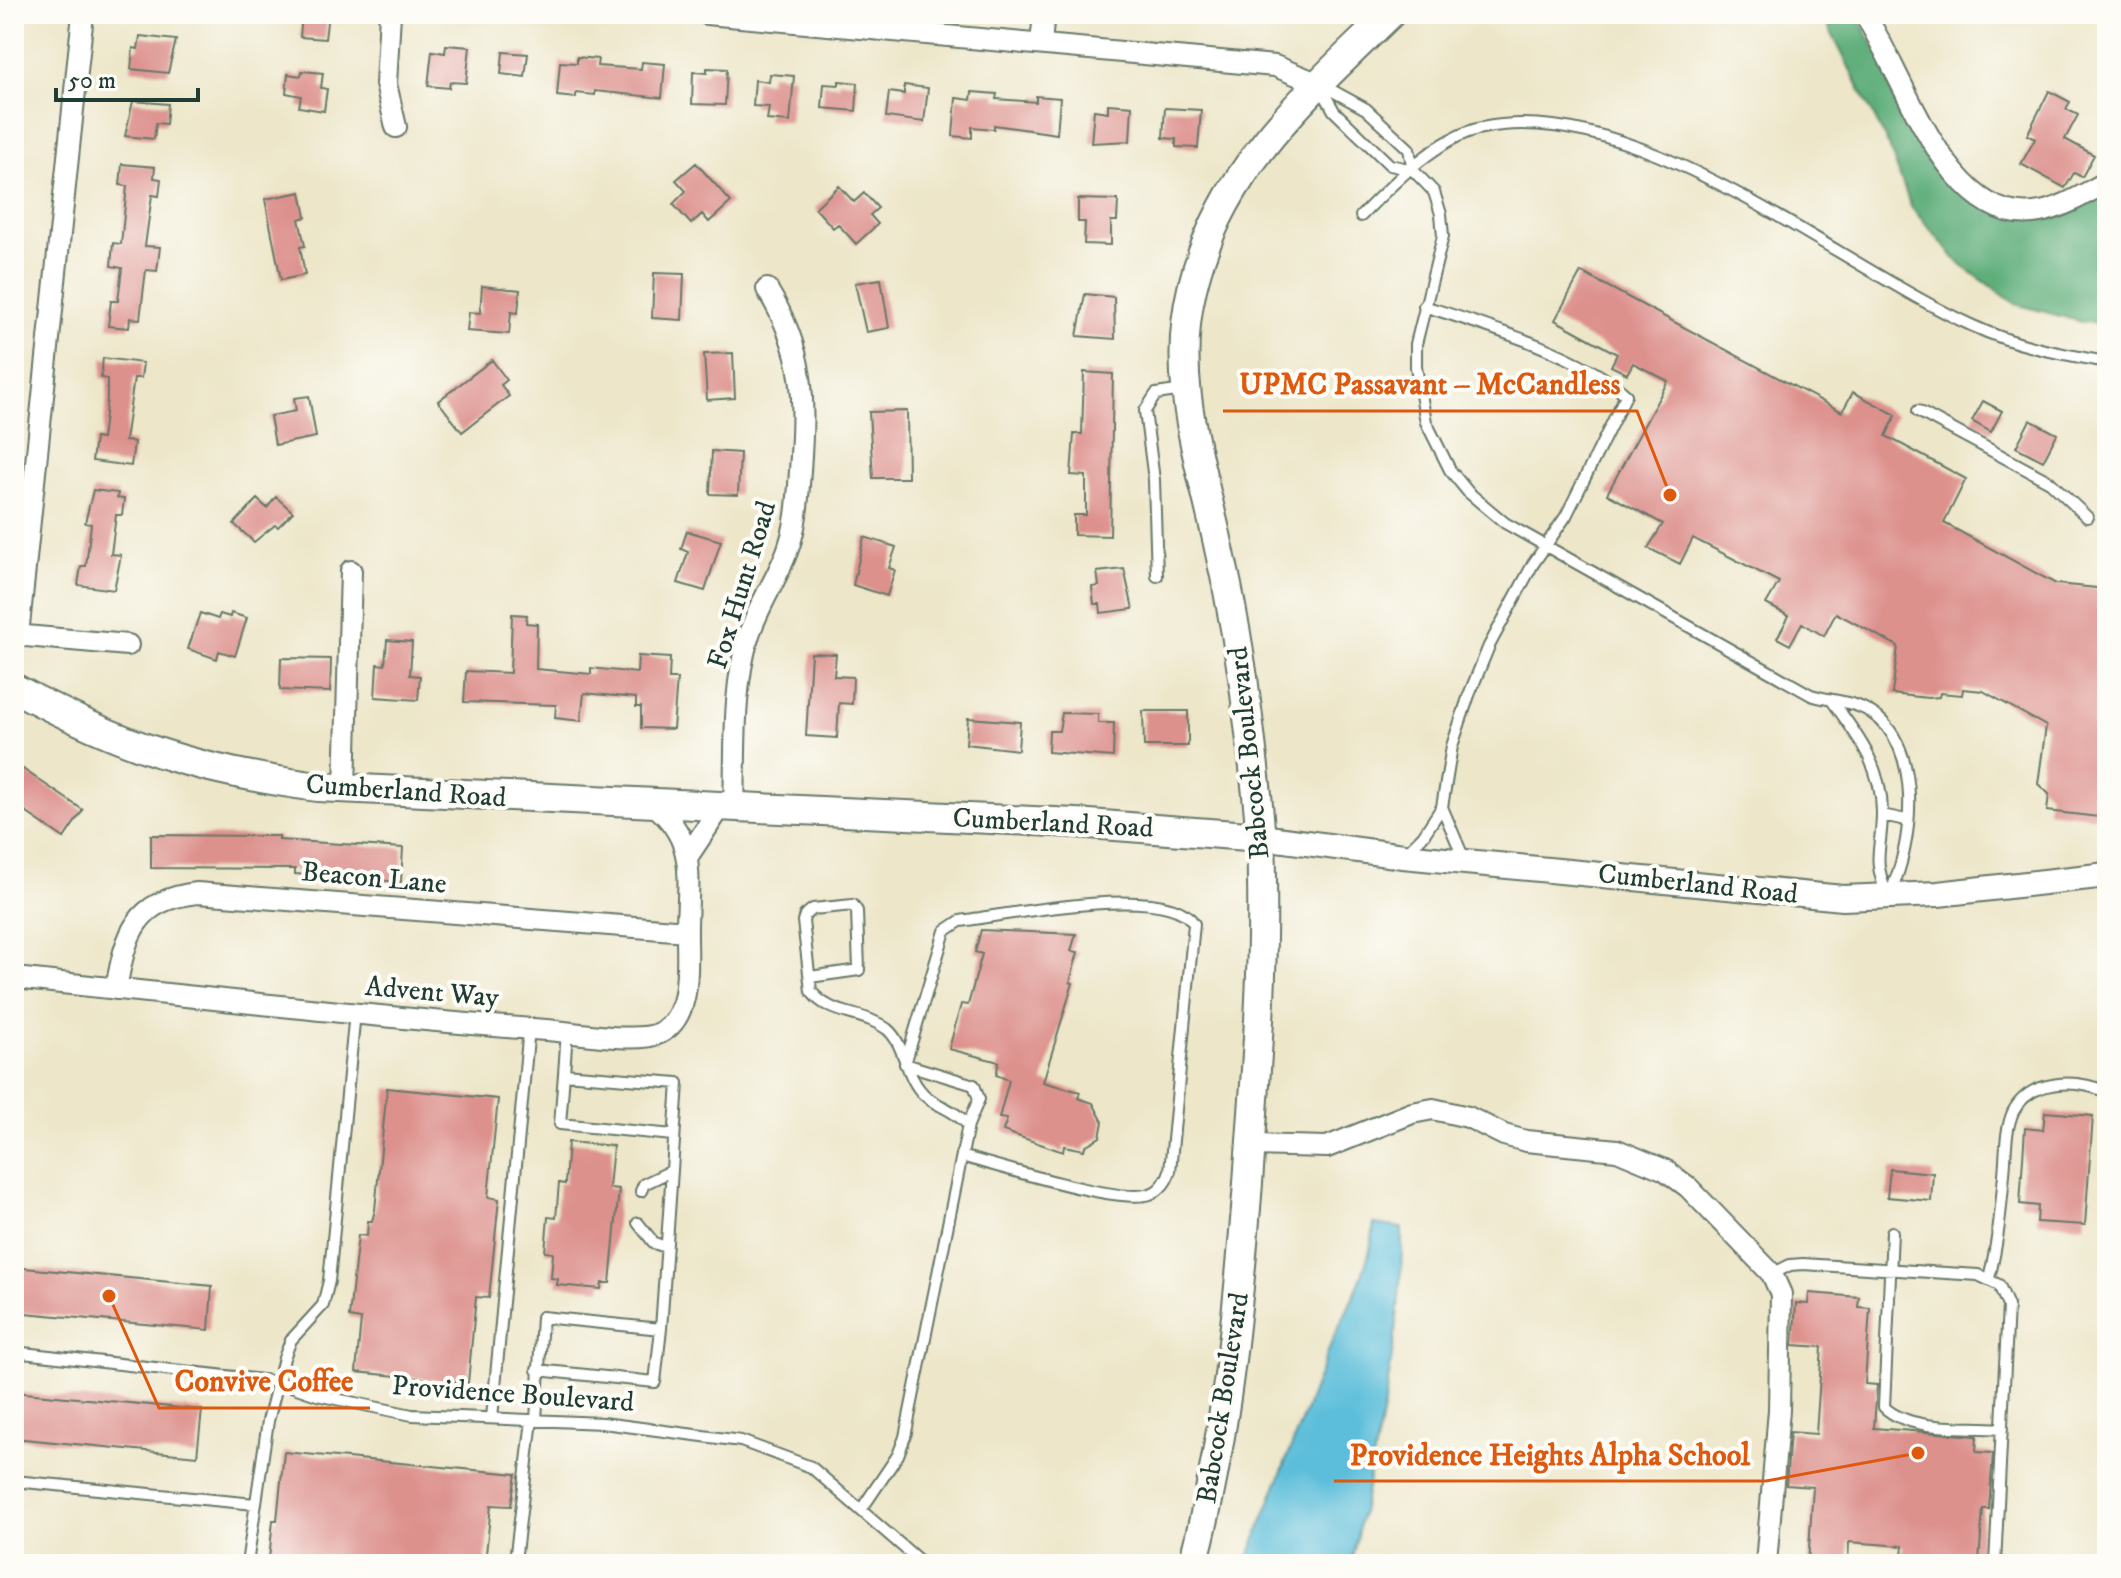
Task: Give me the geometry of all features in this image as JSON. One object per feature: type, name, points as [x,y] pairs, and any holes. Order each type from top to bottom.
[{"type":"main road","name":"Babcock Boulevard","points":[[1193,1564],[1224,1420],[1240,1280],[1261,1003],[1261,837],[1237,638],[1216,534],[1199,473],[1184,390],[1183,362],[1191,291],[1210,232],[1228,196],[1264,141],[1390,14]]},
{"type":"main road","name":"Cumberland Road","points":[[14,688],[121,741],[191,765],[271,781],[345,789],[1076,823],[1261,837]]},
{"type":"street","points":[[83,14],[16,635],[128,645]]},
{"type":"street","points":[[390,14],[386,84],[396,127]]},
{"type":"street","points":[[707,14],[1275,66],[1319,84]]},
{"type":"street","points":[[1041,43],[1044,14]]},
{"type":"street","points":[[1864,14],[1941,155],[1959,181],[1983,202],[2003,211],[2039,213],[2107,182]]},
{"type":"street","name":"Fox Hunt Road","points":[[727,808],[742,663],[756,616],[792,537],[804,418],[803,382],[795,346],[785,319],[767,289]]},
{"type":"street","points":[[345,789],[351,571]]},
{"type":"street","points":[[14,705],[44,704]]},
{"type":"street","name":"Advent Way","points":[[14,978],[529,1028],[651,1036],[671,1025],[678,1014],[686,981],[688,856],[674,824],[654,805]]},
{"type":"street","points":[[688,856],[727,808]]},
{"type":"street","name":"Cumberland Road","points":[[1261,837],[1403,856],[1793,894],[1888,897],[2107,875]]},
{"type":"street","name":"Beacon Lane","points":[[116,989],[124,945],[137,919],[164,901],[197,893],[687,931]]},
{"type":"street","points":[[1251,1145],[1327,1147],[1412,1113],[1433,1109],[1459,1114],[1504,1135],[1526,1141],[1617,1150],[1665,1170],[1688,1187],[1772,1274],[1781,1294],[1779,1410],[1766,1564]]},
{"type":"lane","points":[[1319,84],[1334,111],[1390,165],[1413,170]]},
{"type":"lane","points":[[1319,84],[1366,109],[1409,149],[1413,170],[1434,192],[1441,214],[1439,259],[1424,306],[1416,344],[1416,367],[1426,422],[1435,446],[1450,470],[1486,508],[1545,546],[1811,695],[1869,711],[1882,721],[1900,746],[1909,786],[1902,870],[1888,897]]},
{"type":"lane","points":[[1361,216],[1387,188],[1453,137],[1481,128],[1540,126],[1629,145],[1662,156],[1972,326],[2048,352],[2107,362]]},
{"type":"lane","points":[[1403,856],[1423,836],[1442,807],[1452,746],[1489,646],[1573,502],[1626,395],[1610,383],[1546,350],[1424,306]]},
{"type":"lane","points":[[1157,576],[1154,480],[1145,411],[1156,394],[1184,390]]},
{"type":"lane","points":[[1918,411],[2050,482],[2087,517]]},
{"type":"lane","points":[[1833,702],[1872,760],[1880,785],[1882,815],[1876,867],[1888,897]]},
{"type":"lane","points":[[1442,807],[1465,861]]},
{"type":"lane","points":[[1882,815],[1906,820]]},
{"type":"lane","points":[[905,1064],[941,938],[952,924],[1111,901],[1176,908],[1192,919],[1170,1171],[1164,1184],[1151,1194],[1141,1196],[1095,1190],[964,1157]]},
{"type":"lane","points":[[810,977],[859,970],[857,911],[853,905],[813,909],[805,915],[811,991],[820,1003],[866,1017],[890,1032],[924,1096],[951,1108],[968,1125]]},
{"type":"lane","points":[[247,1564],[268,1421],[291,1340],[323,1305],[329,1281],[355,1012]]},
{"type":"lane","points":[[492,1418],[529,1028]]},
{"type":"lane","points":[[567,1031],[560,1124],[673,1135]]},
{"type":"lane","points":[[861,1510],[898,1455],[905,1437],[964,1157],[968,1125],[979,1099],[974,1085],[905,1064]]},
{"type":"lane","points":[[537,1370],[655,1382],[661,1329],[678,1083],[564,1074]]},
{"type":"lane","points":[[1989,1278],[1999,1226],[2009,1124],[2019,1104],[2035,1090],[2054,1084],[2078,1084],[2107,1092]]},
{"type":"lane","points":[[641,1191],[644,1184],[671,1171]]},
{"type":"lane","points":[[638,1223],[654,1243],[666,1247]]},
{"type":"lane","points":[[1892,1232],[1884,1407],[1891,1413],[1916,1422],[1999,1429]]},
{"type":"lane","points":[[1772,1274],[1790,1265],[1803,1264],[1989,1278],[2006,1295],[2008,1306],[1999,1429],[1995,1564]]},
{"type":"lane","points":[[508,1564],[516,1553],[534,1420],[542,1317],[661,1329]]},
{"type":"lane","name":"Providence Boulevard","points":[[14,1352],[279,1382],[317,1395],[412,1415],[603,1423],[741,1441],[811,1467],[923,1564]]},
{"type":"lane","points":[[14,1481],[255,1504]]},
{"type":"green space","points":[[1822,14],[1856,14],[1946,174],[2001,215],[2107,187],[2107,323],[2082,322],[2016,304],[1961,265],[1911,207],[1889,146]]},
{"type":"water","points":[[1374,1224],[1402,1228],[1401,1270],[1386,1397],[1351,1564],[1246,1564],[1334,1336],[1360,1282]]},
{"type":"building","points":[[302,14],[328,14],[325,39],[300,37]]},
{"type":"building","points":[[140,36],[176,40],[168,73],[131,69],[133,48],[138,49]]},
{"type":"building","points":[[446,45],[470,47],[466,83],[450,82],[449,88],[428,86],[432,51],[445,53]]},
{"type":"building","points":[[503,52],[528,54],[525,77],[501,74]]},
{"type":"building","points":[[577,57],[598,59],[597,66],[641,69],[642,62],[665,64],[662,98],[595,91],[595,95],[576,93],[576,98],[557,96],[560,62],[577,63]]},
{"type":"building","points":[[707,68],[727,69],[725,105],[692,104],[693,72],[707,73]]},
{"type":"building","points":[[302,71],[323,73],[321,88],[327,89],[324,111],[299,107],[301,96],[286,93],[288,74],[301,76]]},
{"type":"building","points":[[770,74],[794,76],[790,122],[767,120],[769,107],[753,106],[755,80],[769,82]]},
{"type":"building","points":[[839,81],[858,83],[856,111],[822,108],[824,84],[839,85]]},
{"type":"building","points":[[904,85],[928,88],[924,122],[886,117],[889,92],[904,94]]},
{"type":"building","points":[[2049,91],[2070,102],[2066,109],[2078,115],[2065,139],[2094,155],[2082,177],[2074,173],[2065,188],[2021,164],[2035,139],[2027,135]]},
{"type":"building","points":[[972,92],[997,94],[996,99],[1036,102],[1036,96],[1060,98],[1057,134],[994,125],[994,129],[972,127],[972,138],[953,136],[956,98],[971,100]]},
{"type":"building","points":[[133,101],[168,104],[166,124],[156,123],[154,139],[125,136]]},
{"type":"building","points":[[1108,104],[1132,106],[1130,141],[1091,143],[1094,110],[1108,112]]},
{"type":"building","points":[[1165,108],[1201,110],[1198,148],[1176,147],[1176,139],[1163,138]]},
{"type":"building","points":[[696,163],[731,202],[709,222],[702,214],[691,224],[673,204],[686,191],[676,180]]},
{"type":"building","points":[[122,164],[155,167],[154,178],[161,179],[159,196],[152,195],[145,246],[160,247],[157,271],[146,270],[140,319],[130,318],[129,328],[108,326],[111,301],[118,301],[122,268],[111,266],[113,243],[121,244],[127,186],[120,185]]},
{"type":"building","points":[[839,186],[854,202],[864,193],[878,208],[870,215],[878,224],[856,244],[838,224],[833,228],[815,208]]},
{"type":"building","points":[[301,192],[306,217],[299,219],[305,246],[300,247],[305,275],[281,280],[265,199]]},
{"type":"building","points":[[1078,199],[1118,200],[1117,221],[1111,221],[1111,245],[1084,244],[1085,222],[1078,222]]},
{"type":"building","points":[[1581,272],[1842,412],[1853,392],[1896,415],[1886,436],[1966,479],[1944,523],[2056,584],[2107,589],[2107,818],[2047,811],[2049,794],[2038,784],[2046,726],[1983,691],[1963,689],[1962,695],[1940,693],[1939,697],[1928,698],[1892,694],[1898,646],[1836,613],[1824,636],[1802,623],[1790,645],[1777,638],[1789,616],[1766,604],[1779,582],[1693,538],[1680,564],[1648,548],[1663,524],[1607,494],[1668,381],[1633,363],[1627,374],[1611,366],[1617,354],[1555,320]]},
{"type":"building","points":[[654,273],[684,274],[682,320],[652,318]]},
{"type":"building","points":[[881,279],[889,328],[866,332],[855,283]]},
{"type":"building","points":[[482,286],[520,290],[518,313],[511,312],[509,334],[467,331],[469,312],[480,313]]},
{"type":"building","points":[[1085,294],[1114,297],[1115,339],[1077,336]]},
{"type":"building","points":[[733,353],[735,398],[707,400],[704,354]]},
{"type":"building","points":[[103,358],[143,363],[141,378],[134,378],[125,441],[134,442],[131,466],[92,461],[95,438],[102,439],[107,398],[107,379],[101,378]]},
{"type":"building","points":[[492,360],[507,380],[501,385],[509,396],[462,432],[438,401]]},
{"type":"building","points":[[1084,372],[1113,374],[1110,536],[1074,535],[1074,515],[1086,515],[1086,476],[1071,475],[1074,434],[1082,434]]},
{"type":"building","points":[[309,396],[316,437],[275,445],[270,416],[296,411],[294,398]]},
{"type":"building","points":[[1983,401],[2002,411],[1991,432],[1972,421]]},
{"type":"building","points":[[907,411],[908,478],[873,478],[869,412]]},
{"type":"building","points":[[2030,420],[2057,434],[2043,461],[2016,447]]},
{"type":"building","points":[[712,451],[740,453],[738,495],[710,494]]},
{"type":"building","points":[[93,490],[118,493],[117,498],[124,499],[122,515],[116,515],[111,554],[121,555],[114,590],[78,585],[81,566],[86,566],[91,524],[85,523]]},
{"type":"building","points":[[276,497],[293,512],[278,527],[275,525],[254,542],[234,524],[257,499],[267,508]]},
{"type":"building","points":[[687,531],[721,541],[705,591],[678,583],[688,552],[681,549]]},
{"type":"building","points":[[864,537],[896,547],[889,568],[895,570],[887,596],[853,585]]},
{"type":"building","points":[[1124,569],[1133,609],[1101,613],[1100,604],[1094,604],[1092,587],[1099,586],[1097,572]]},
{"type":"building","points":[[200,613],[218,619],[220,614],[230,617],[231,613],[247,618],[235,656],[219,651],[217,659],[188,649]]},
{"type":"building","points":[[512,614],[527,615],[526,623],[537,624],[536,669],[591,674],[591,668],[637,673],[638,656],[670,658],[669,679],[677,679],[673,729],[641,728],[641,707],[636,707],[636,698],[584,693],[581,721],[555,718],[556,705],[464,702],[466,671],[510,673]]},
{"type":"building","points":[[387,640],[412,642],[410,675],[420,676],[418,700],[375,697],[377,664],[385,665]]},
{"type":"building","points":[[811,653],[836,654],[834,676],[853,677],[852,704],[839,703],[837,738],[806,736]]},
{"type":"building","points":[[281,658],[331,659],[330,692],[280,690]]},
{"type":"building","points":[[1143,711],[1188,711],[1188,746],[1144,746]]},
{"type":"building","points":[[1062,713],[1098,714],[1098,723],[1114,723],[1113,757],[1048,752],[1049,731],[1059,731]]},
{"type":"building","points":[[968,718],[1020,722],[1018,750],[966,744]]},
{"type":"building","points":[[14,763],[83,810],[64,838],[14,804]]},
{"type":"building","points":[[151,835],[279,836],[279,840],[403,848],[401,882],[295,874],[295,869],[151,868]]},
{"type":"building","points":[[981,930],[1076,934],[1071,951],[1078,952],[1070,982],[1073,983],[1043,1082],[1080,1092],[1078,1098],[1093,1103],[1103,1122],[1100,1137],[1085,1146],[1084,1150],[1064,1146],[1063,1152],[1003,1131],[1007,1119],[999,1118],[1009,1080],[996,1075],[999,1062],[949,1049],[961,1004],[968,1005],[982,954],[975,952]]},
{"type":"building","points":[[387,1088],[498,1099],[488,1197],[499,1199],[489,1298],[476,1297],[468,1383],[356,1372],[361,1319],[349,1317],[358,1235],[367,1236],[368,1221],[372,1221],[375,1210]]},
{"type":"building","points":[[2045,1112],[2093,1116],[2085,1225],[2037,1222],[2038,1206],[2020,1204],[2025,1128],[2043,1130]]},
{"type":"building","points":[[568,1142],[613,1146],[609,1188],[619,1189],[610,1283],[602,1283],[601,1289],[557,1285],[558,1279],[551,1278],[553,1253],[545,1252],[548,1217],[556,1218],[559,1183],[565,1184]]},
{"type":"building","points":[[1890,1169],[1933,1173],[1931,1201],[1887,1197]]},
{"type":"building","points":[[14,1267],[212,1286],[209,1330],[14,1312]]},
{"type":"building","points":[[1809,1293],[1859,1297],[1858,1307],[1870,1308],[1865,1384],[1877,1385],[1874,1428],[1977,1436],[1976,1452],[1993,1453],[1989,1509],[1983,1509],[1979,1561],[1901,1564],[1903,1546],[1849,1542],[1848,1564],[1808,1564],[1813,1487],[1786,1485],[1790,1432],[1816,1434],[1822,1347],[1793,1345],[1796,1303],[1808,1304]]},
{"type":"building","points":[[14,1392],[202,1410],[197,1456],[14,1438]]},
{"type":"building","points":[[284,1452],[516,1474],[511,1506],[491,1505],[485,1564],[282,1564],[283,1559],[269,1559],[273,1520],[277,1520]]},
{"type":"place","name":"UPMC Passavant – McCandless","points":[[1670,495]]},
{"type":"place","name":"Convive Coffee","points":[[109,1296]]},
{"type":"place","name":"Providence Heights Alpha School","points":[[1918,1453]]}]
